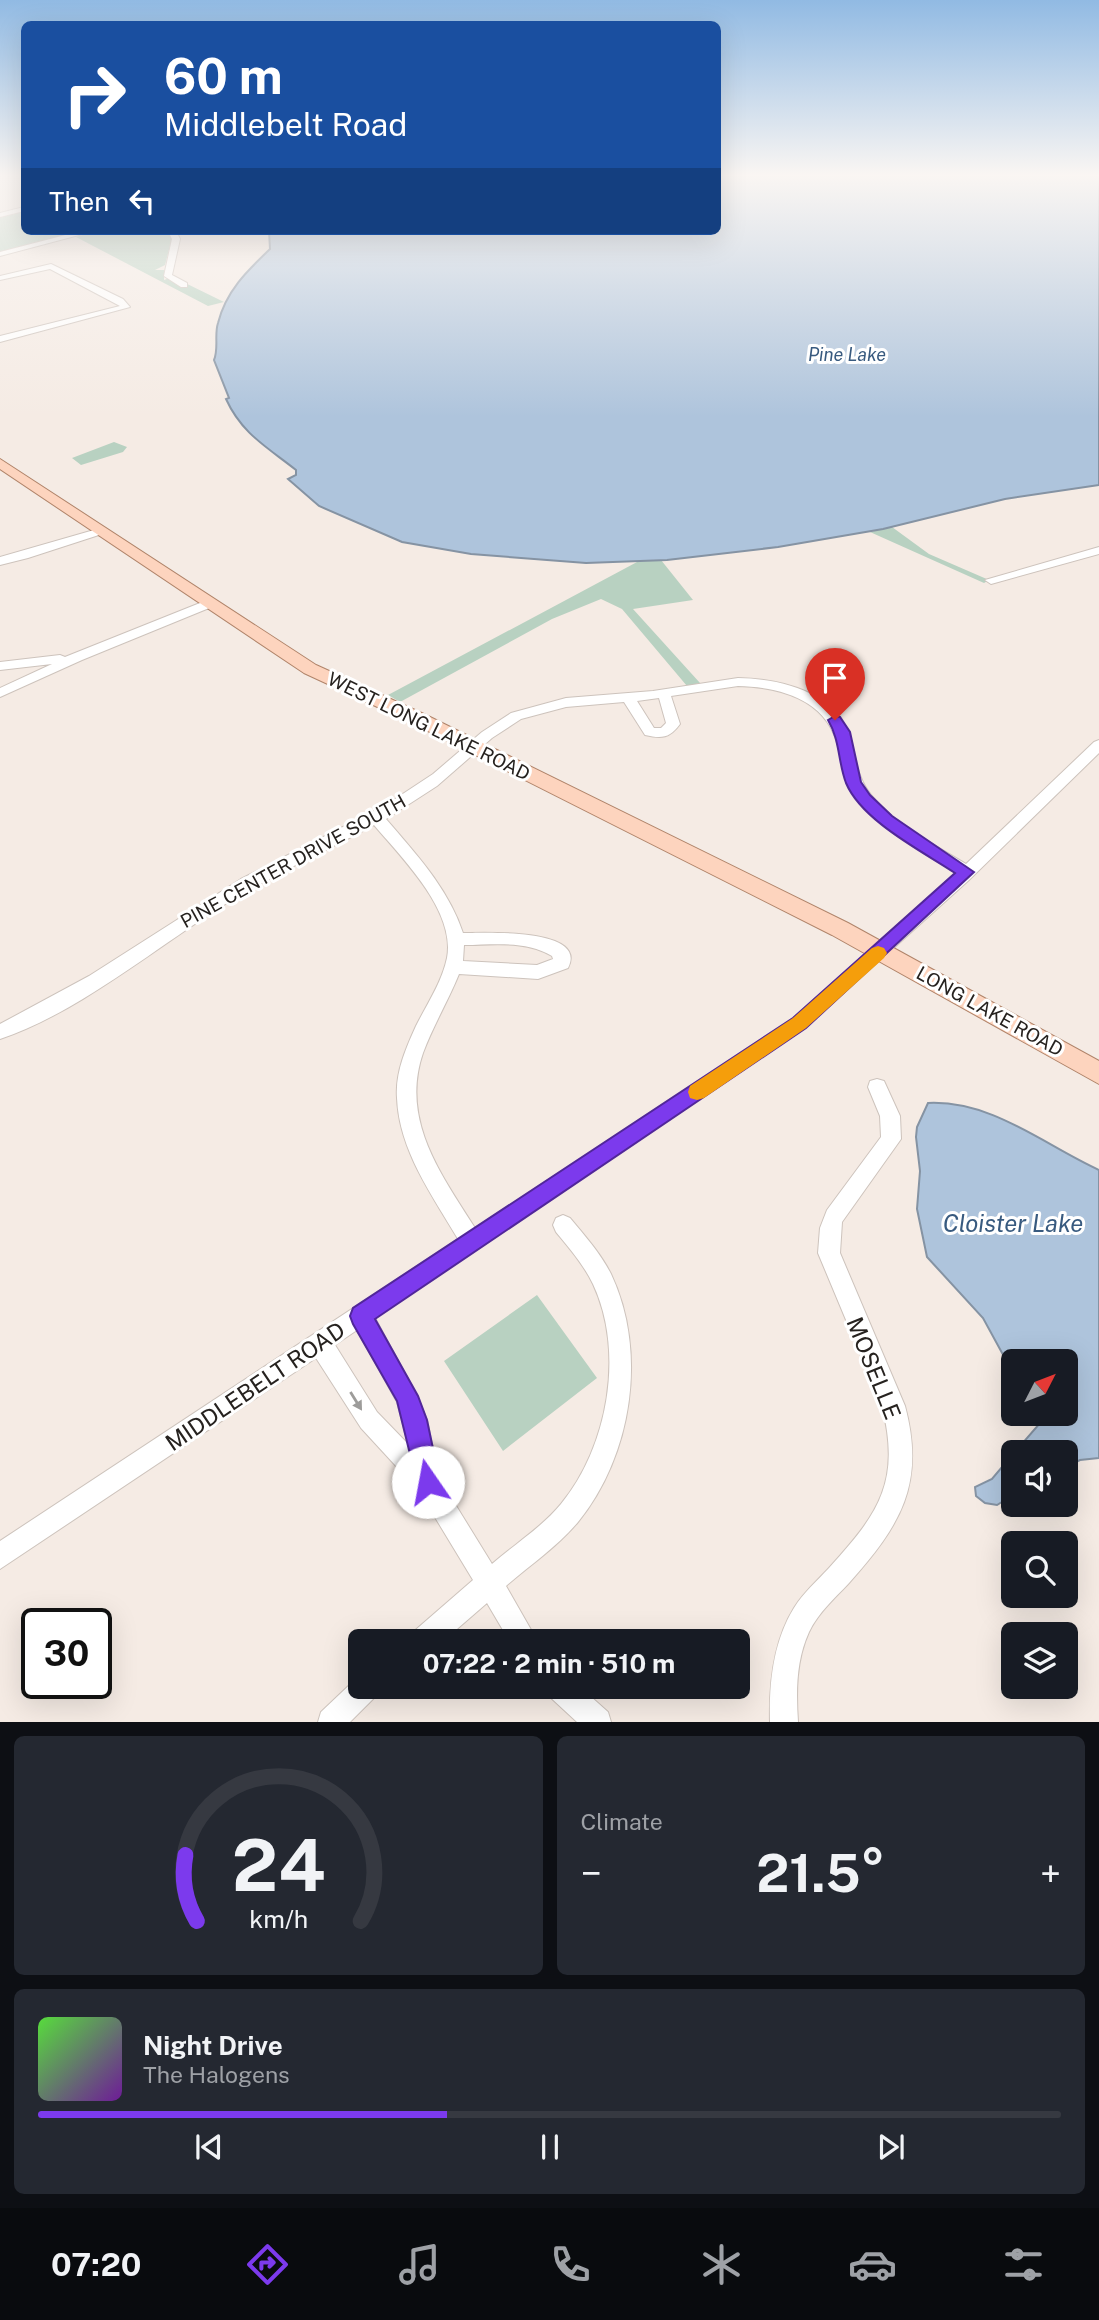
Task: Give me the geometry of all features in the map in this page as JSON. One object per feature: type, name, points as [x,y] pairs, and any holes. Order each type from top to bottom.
[{"type":"main road","name":"WEST LONG LAKE ROAD","points":[[0,463],[310,669],[473,746],[880,951]]},
{"type":"main road","name":"LONG LAKE ROAD","points":[[880,951],[1099,1073]]},
{"type":"street","points":[[172,256],[168,276],[184,285]]},
{"type":"street","points":[[0,278],[51,266],[120,301],[126,307],[0,339]]},
{"type":"street","points":[[0,561],[101,531]]},
{"type":"street","points":[[991,580],[1099,550]]},
{"type":"street","points":[[0,693],[77,657],[209,603]]},
{"type":"street","points":[[0,666],[77,657]]},
{"type":"street","name":"PINE CENTER DRIVE SOUTH","points":[[0,1032],[54,1006],[249,881],[376,817],[442,774],[473,746],[508,721],[535,709],[557,704],[664,694],[741,682],[772,686],[809,698],[824,709],[843,732],[854,782],[864,799],[886,819],[966,872]]},
{"type":"street","points":[[628,698],[650,732],[665,733],[673,724],[664,694]]},
{"type":"street","name":"MIDDLEBELT ROAD","points":[[0,1556],[799,1023],[966,872],[1099,745]]},
{"type":"street","points":[[376,817],[446,908],[456,939],[453,967],[418,1040],[409,1069],[406,1095],[409,1118],[422,1155],[472,1242]]},
{"type":"street","points":[[453,967],[538,972],[562,963],[559,951],[538,941],[456,939]]},
{"type":"street","name":"MOSELLE","points":[[784,1721],[786,1666],[800,1621],[876,1535],[888,1515],[901,1471],[902,1451],[893,1407],[830,1253],[830,1228],[834,1217],[891,1139],[890,1116],[877,1087]]},
{"type":"street","points":[[436,1629],[552,1530],[576,1504],[599,1460],[611,1426],[619,1388],[620,1351],[610,1303],[602,1280],[563,1225]]},
{"type":"street","points":[[361,1316],[407,1396],[428,1482]]},
{"type":"street","points":[[320,1343],[369,1420],[428,1482],[517,1629]]},
{"type":"street","points":[[331,1721],[353,1699]]},
{"type":"street","points":[[573,1699],[598,1721]]},
{"type":"green space","points":[[113,256],[167,256],[165,265],[155,270],[164,270],[164,280],[173,277],[224,302],[208,306]]},
{"type":"green space","points":[[114,442],[127,447],[123,452],[81,465],[72,458]]},
{"type":"green space","points":[[892,527],[929,554],[989,580],[984,583],[870,532]]},
{"type":"green space","points":[[652,554],[661,560],[693,600],[633,609],[700,683],[687,686],[622,609],[601,599],[552,619],[400,702],[388,695]]},
{"type":"green space","points":[[537,1295],[597,1378],[503,1451],[444,1361]]},
{"type":"water","name":"Pine Lake","points":[[263,256],[1099,256],[1099,485],[1005,499],[883,529],[778,547],[667,560],[586,563],[471,554],[402,542],[319,506],[288,479],[296,475],[296,470],[265,447],[232,411],[214,360],[216,332],[226,301]]},
{"type":"water","name":"Cloister Lake","points":[[928,1103],[974,1109],[1017,1126],[1099,1170],[1099,1458],[1078,1461],[1078,1440],[1025,1440],[1038,1426],[1078,1426],[1078,1349],[1001,1351],[983,1318],[927,1257],[917,1209],[920,1171],[917,1127]]},
{"type":"water","points":[[1001,1468],[1001,1502],[997,1505],[985,1503],[976,1496],[975,1487],[992,1479]]},
{"type":"slow traffic","points":[[697,1092],[799,1023],[878,953]]},
{"type":"route","points":[[428,1482],[407,1396],[361,1316],[799,1023],[966,872],[886,819],[864,799],[854,782],[843,732],[835,720]]}]
